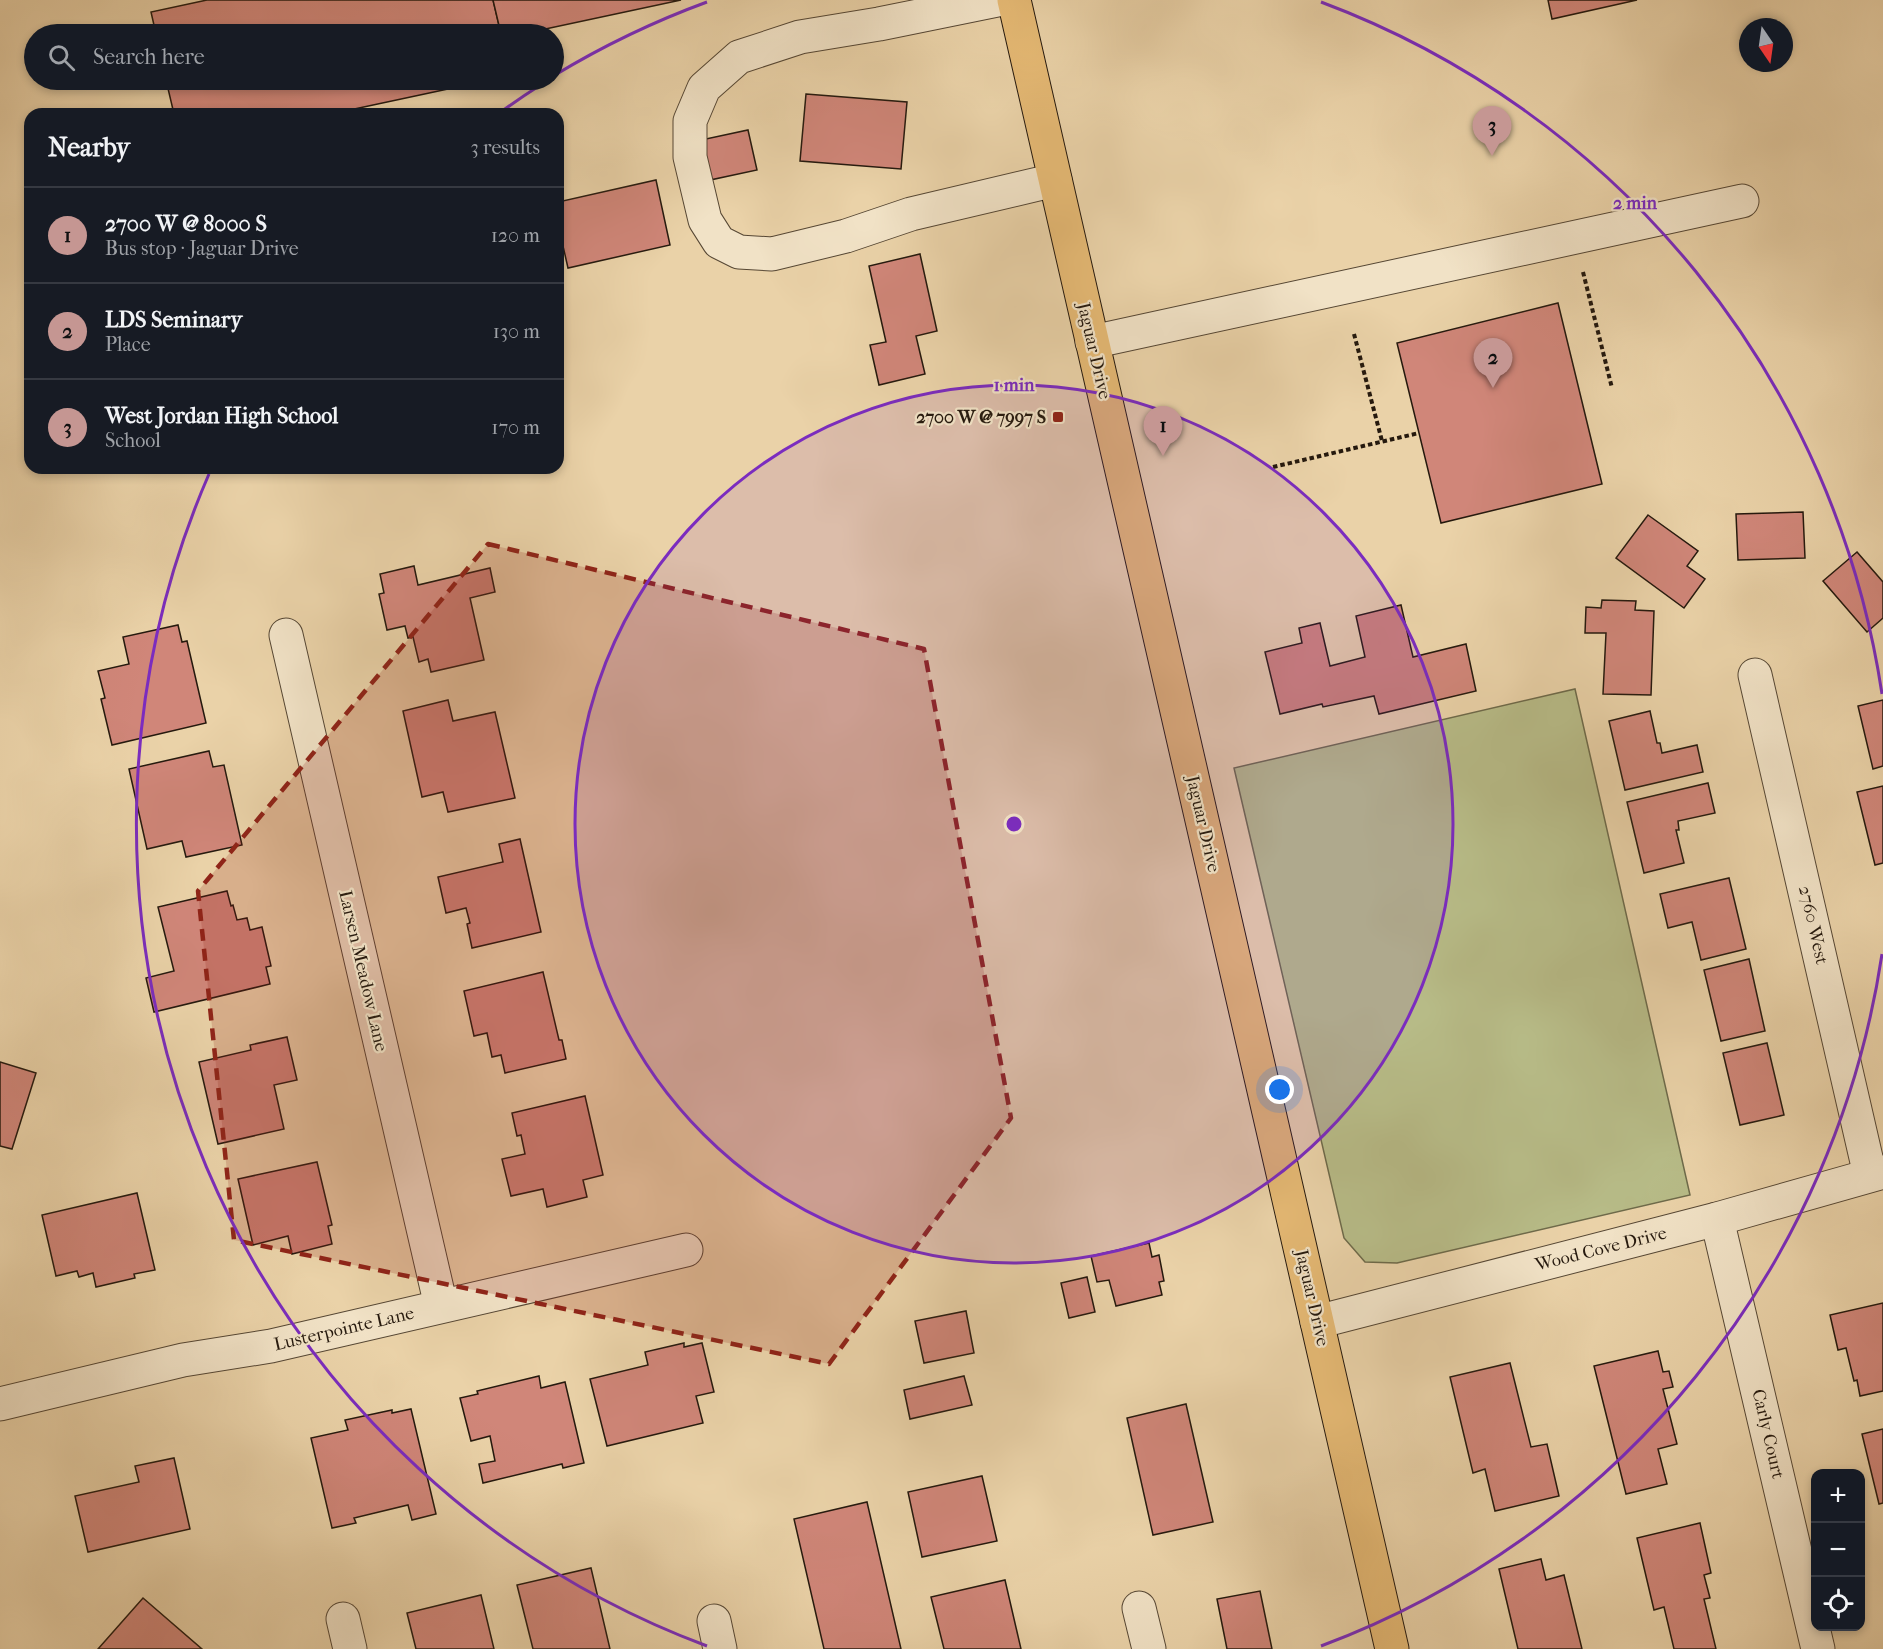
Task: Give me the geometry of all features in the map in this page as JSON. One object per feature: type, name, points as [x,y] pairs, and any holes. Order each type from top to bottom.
[{"type":"main road","name":"Jaguar Drive","points":[[1014,0],[1392,1649]]},
{"type":"street","points":[[997,0],[879,24],[800,37],[739,57],[704,88],[690,121],[690,157],[705,220],[719,242],[739,252],[772,254],[846,236],[911,214],[1055,180]]},
{"type":"street","points":[[1092,342],[1742,201]]},
{"type":"street","name":"Larsen Meadow Lane","points":[[286,635],[441,1306]]},
{"type":"street","name":"2760 West","points":[[1755,675],[1876,1174]]},
{"type":"street","name":"Wood Cove Drive","points":[[1317,1322],[1718,1219],[1876,1174]]},
{"type":"street","name":"Carly Court","points":[[1718,1219],[1818,1649]]},
{"type":"street","name":"Lusterpointe Lane","points":[[0,1404],[183,1360],[271,1346],[686,1250]]},
{"type":"street","points":[[1139,1608],[1149,1649]]},
{"type":"path","points":[[1572,237],[1612,388]]},
{"type":"path","points":[[1354,334],[1382,441]]},
{"type":"path","points":[[1273,467],[1419,432]]},
{"type":"highlighted area","points":[[488,544],[924,649],[1011,1118],[829,1364],[234,1240],[198,891]]},
{"type":"green space","points":[[1575,689],[1690,1195],[1397,1263],[1365,1262],[1344,1238],[1234,768]]},
{"type":"building","points":[[207,0],[493,0],[499,24],[154,24],[151,12]]},
{"type":"building","points":[[493,0],[681,0],[564,25],[499,24]]},
{"type":"building","points":[[1548,0],[1637,0],[1552,19]]},
{"type":"building","points":[[168,90],[443,90],[359,108],[173,108]]},
{"type":"building","points":[[806,94],[907,102],[901,169],[800,161]]},
{"type":"building","points":[[748,130],[757,170],[710,180],[701,140]]},
{"type":"building","points":[[656,180],[670,245],[568,268],[564,250],[564,201]]},
{"type":"building","points":[[920,254],[937,331],[916,336],[925,374],[879,385],[870,345],[886,342],[869,266]]},
{"type":"building","points":[[1558,303],[1602,484],[1441,523],[1397,343]]},
{"type":"building","points":[[1803,512],[1805,558],[1738,560],[1736,514]]},
{"type":"building","points":[[1648,515],[1698,551],[1687,566],[1705,579],[1684,608],[1616,558]]},
{"type":"building","points":[[1857,552],[1883,582],[1883,618],[1867,632],[1823,581]]},
{"type":"building","points":[[414,566],[418,585],[490,568],[495,592],[470,598],[484,660],[431,672],[428,659],[419,662],[413,637],[408,638],[405,626],[387,630],[379,594],[384,593],[380,574]]},
{"type":"building","points":[[1602,600],[1636,601],[1635,610],[1654,611],[1651,695],[1603,694],[1606,633],[1585,633],[1586,607],[1601,608]]},
{"type":"building","points":[[1401,605],[1413,657],[1466,644],[1476,691],[1379,714],[1374,696],[1323,707],[1322,704],[1280,714],[1265,652],[1302,643],[1299,628],[1320,623],[1330,666],[1365,657],[1356,616]]},
{"type":"building","points":[[178,625],[182,642],[187,641],[206,723],[112,745],[101,699],[105,698],[98,671],[129,664],[123,637]]},
{"type":"building","points":[[448,700],[453,721],[495,712],[515,798],[448,812],[443,792],[422,797],[403,711]]},
{"type":"building","points":[[1883,700],[1883,766],[1873,769],[1858,706]]},
{"type":"building","points":[[1650,711],[1657,743],[1660,743],[1662,753],[1697,745],[1703,772],[1625,790],[1609,721]]},
{"type":"building","points":[[209,751],[213,767],[224,765],[242,845],[186,857],[182,841],[147,849],[129,769]]},
{"type":"building","points":[[1708,783],[1715,813],[1678,821],[1679,830],[1676,830],[1684,863],[1644,873],[1627,802]]},
{"type":"building","points":[[1883,786],[1883,863],[1875,865],[1857,792]]},
{"type":"building","points":[[520,839],[541,932],[472,948],[466,908],[446,913],[438,877],[503,862],[499,844]]},
{"type":"building","points":[[1729,878],[1746,949],[1701,960],[1692,922],[1668,928],[1660,894]]},
{"type":"building","points":[[227,891],[237,920],[247,918],[250,930],[262,927],[271,966],[266,967],[270,984],[154,1012],[146,978],[174,971],[158,907]]},
{"type":"building","points":[[1749,959],[1765,1031],[1721,1041],[1704,970]]},
{"type":"building","points":[[543,972],[559,1040],[562,1040],[566,1059],[505,1073],[501,1055],[492,1057],[487,1033],[474,1036],[464,991]]},
{"type":"building","points":[[287,1037],[297,1080],[274,1085],[284,1129],[218,1144],[199,1062],[251,1050],[250,1045]]},
{"type":"building","points":[[1767,1043],[1784,1115],[1740,1125],[1723,1053]]},
{"type":"building","points":[[0,1062],[36,1073],[12,1149],[0,1146]]},
{"type":"building","points":[[585,1096],[603,1175],[583,1180],[587,1197],[547,1207],[543,1189],[511,1196],[502,1159],[525,1154],[521,1135],[517,1136],[512,1113]]},
{"type":"building","points":[[317,1162],[332,1225],[328,1226],[332,1244],[292,1254],[288,1236],[253,1245],[238,1179]]},
{"type":"building","points":[[137,1193],[155,1270],[134,1274],[135,1278],[96,1287],[93,1273],[79,1277],[77,1271],[56,1276],[42,1215]]},
{"type":"building","points":[[1149,1243],[1152,1257],[1159,1255],[1164,1281],[1159,1282],[1162,1295],[1116,1306],[1109,1280],[1097,1282],[1091,1256]]},
{"type":"building","points":[[1087,1277],[1095,1312],[1069,1318],[1061,1283]]},
{"type":"building","points":[[1883,1303],[1883,1391],[1860,1396],[1846,1348],[1838,1350],[1830,1315]]},
{"type":"building","points":[[966,1311],[974,1353],[924,1363],[915,1321]]},
{"type":"building","points":[[684,1343],[684,1347],[702,1343],[714,1392],[696,1396],[703,1423],[607,1446],[590,1379],[648,1365],[645,1352]]},
{"type":"building","points":[[1658,1351],[1663,1372],[1669,1371],[1673,1387],[1663,1389],[1677,1444],[1658,1449],[1667,1484],[1626,1494],[1594,1366]]},
{"type":"building","points":[[1510,1363],[1531,1447],[1547,1444],[1559,1496],[1495,1511],[1485,1469],[1473,1473],[1450,1377]]},
{"type":"building","points":[[539,1376],[541,1388],[565,1382],[584,1463],[563,1468],[562,1464],[483,1483],[479,1464],[495,1461],[490,1436],[471,1441],[460,1398],[478,1394],[477,1391]]},
{"type":"building","points":[[964,1376],[972,1405],[910,1419],[904,1390]]},
{"type":"building","points":[[1186,1404],[1213,1522],[1153,1535],[1127,1418]]},
{"type":"building","points":[[411,1409],[436,1514],[412,1520],[408,1505],[354,1518],[356,1523],[332,1528],[311,1438],[348,1430],[345,1420],[392,1410],[392,1413]]},
{"type":"building","points":[[1883,1429],[1883,1503],[1879,1504],[1862,1434]]},
{"type":"building","points":[[174,1458],[190,1529],[88,1552],[75,1496],[139,1482],[135,1466]]},
{"type":"building","points":[[982,1476],[997,1541],[922,1557],[908,1492]]},
{"type":"building","points":[[867,1502],[901,1649],[824,1649],[794,1519]]},
{"type":"building","points":[[1700,1523],[1711,1573],[1704,1575],[1710,1598],[1704,1599],[1716,1649],[1674,1649],[1664,1607],[1654,1610],[1637,1538]]},
{"type":"building","points":[[1541,1559],[1546,1580],[1564,1575],[1582,1649],[1518,1649],[1499,1569]]},
{"type":"building","points":[[591,1568],[610,1649],[533,1649],[517,1585]]},
{"type":"building","points":[[1005,1580],[1021,1649],[944,1649],[931,1597]]},
{"type":"building","points":[[1260,1591],[1272,1649],[1227,1649],[1217,1599]]},
{"type":"building","points":[[481,1595],[494,1649],[416,1649],[407,1613]]},
{"type":"building","points":[[143,1598],[202,1649],[98,1649]]},
{"type":"place","name":"West Jordan High School","points":[[1492,156]]},
{"type":"place","name":"LDS Seminary","points":[[1493,388]]},
{"type":"place","name":"2700 W @ 7997 S","points":[[1058,417]]},
{"type":"place","name":"2700 W @ 8000 S","points":[[1163,456]]}]
